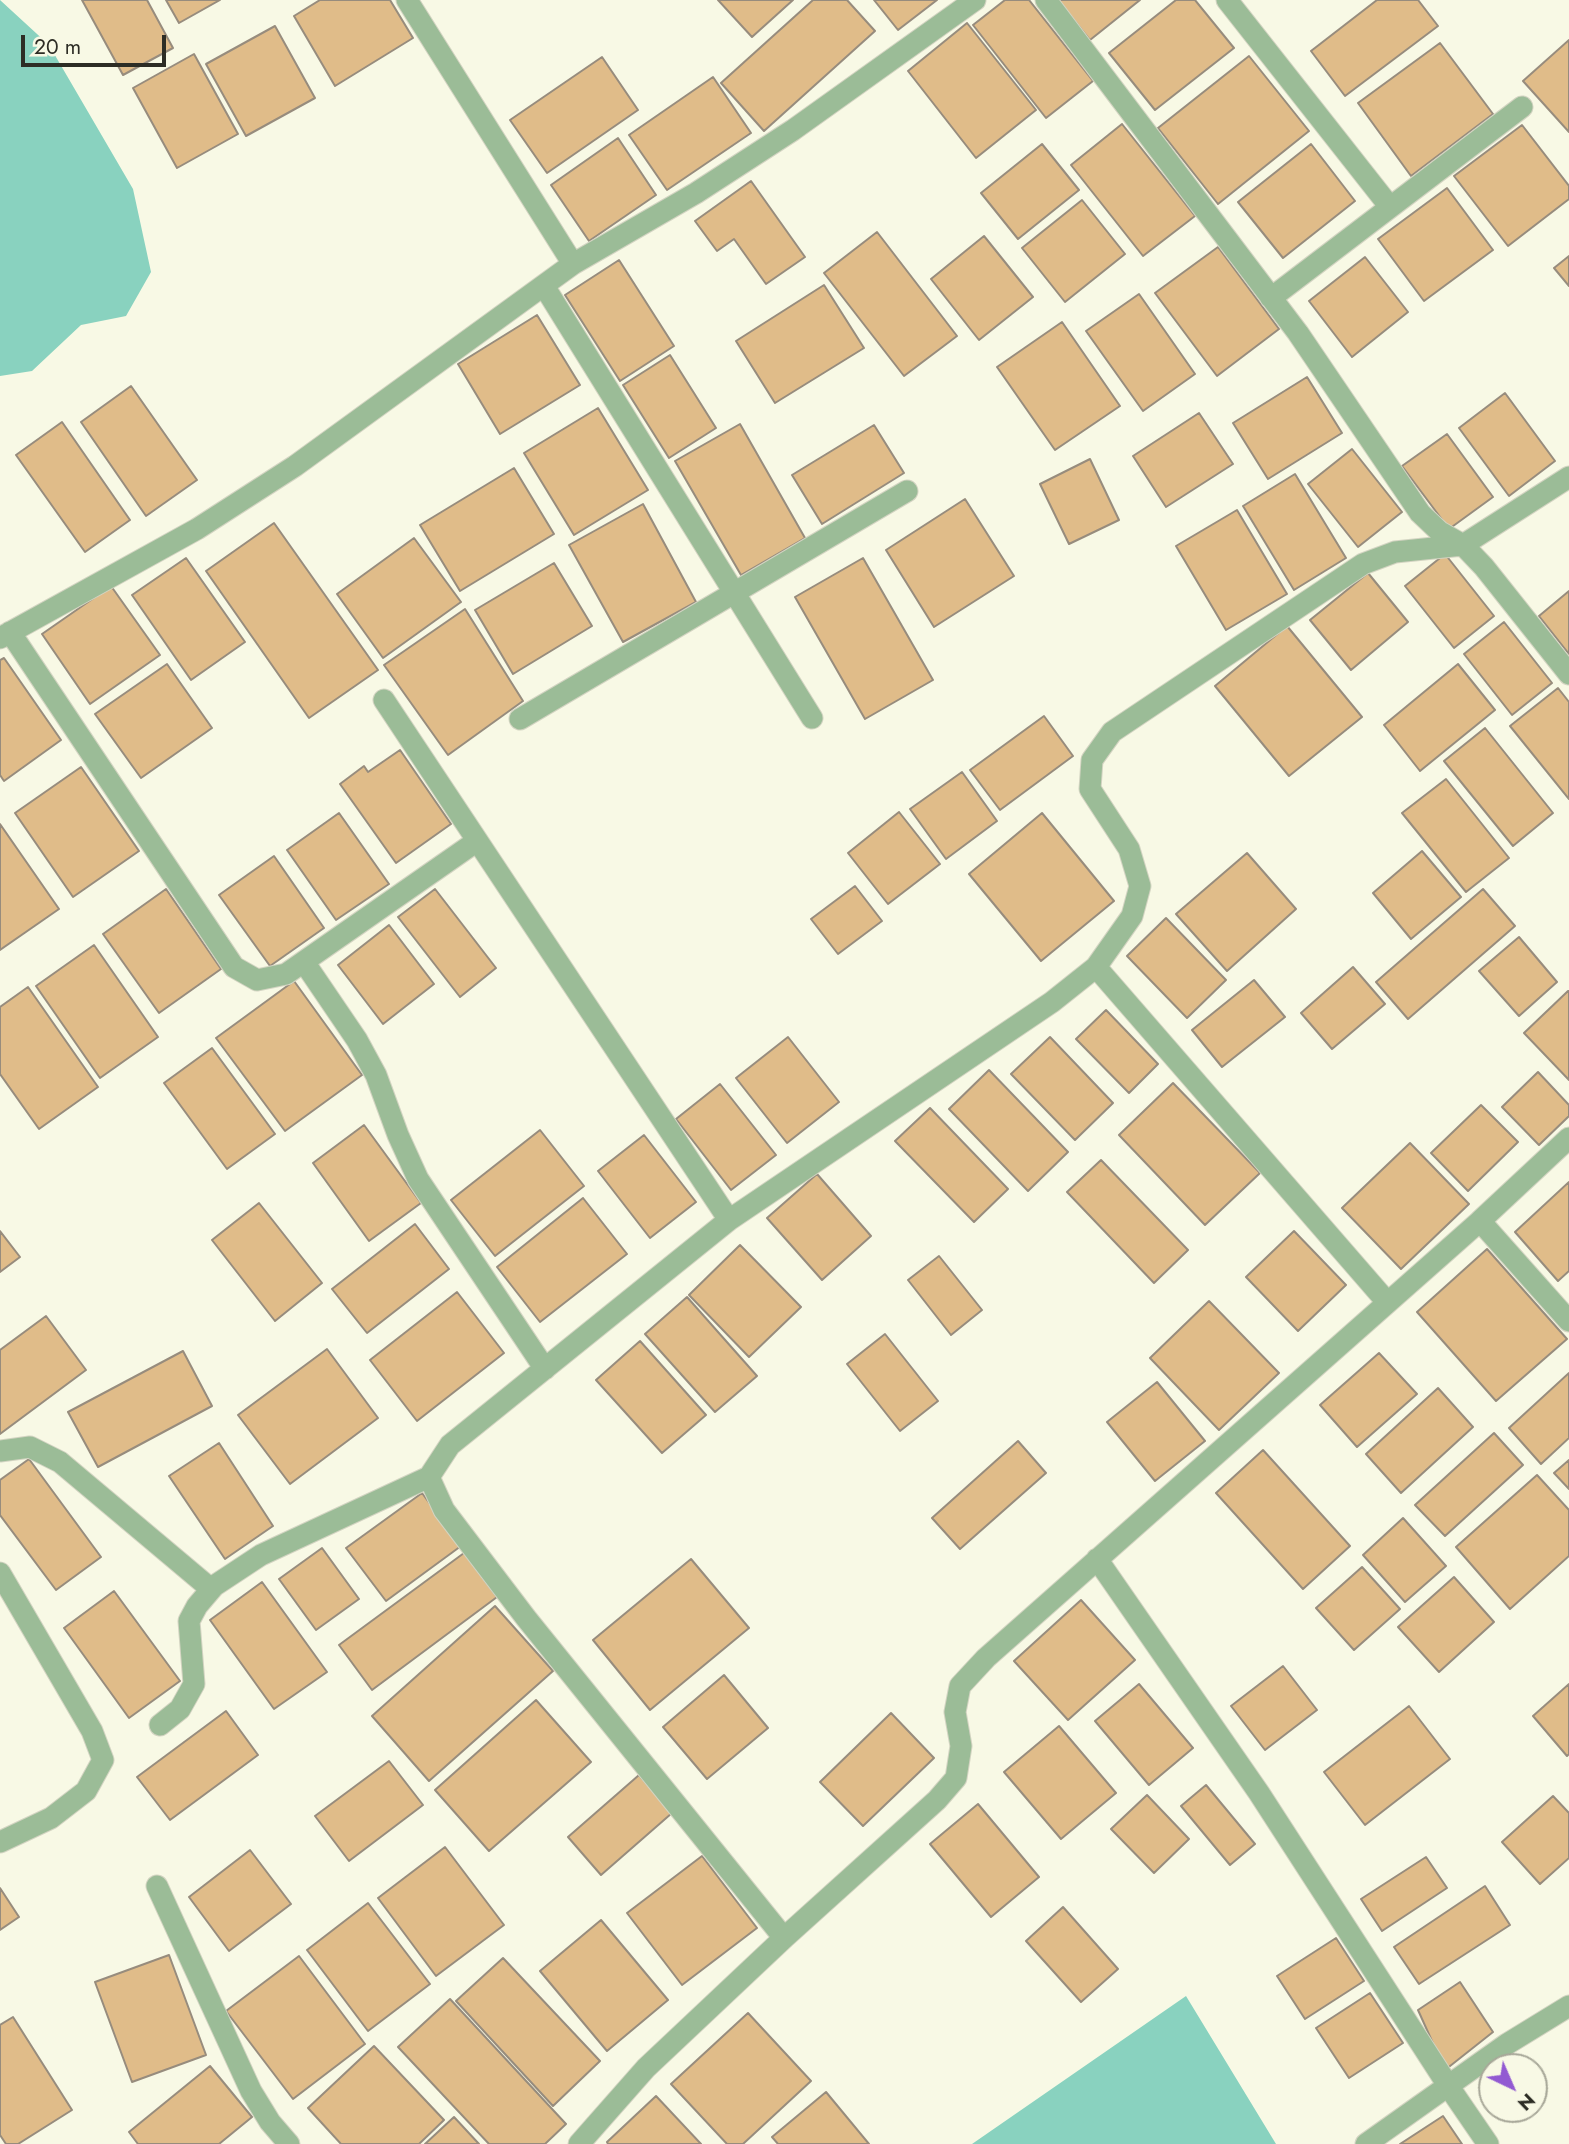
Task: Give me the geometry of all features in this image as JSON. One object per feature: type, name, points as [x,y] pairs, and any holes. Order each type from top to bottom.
[{"type":"street","points":[[407,0],[573,264]]},
{"type":"street","points":[[477,841],[286,974],[257,979],[234,967],[5,635],[197,529],[274,480],[573,264],[696,193],[793,130],[975,0]]},
{"type":"street","points":[[1046,0],[1271,298],[1337,389],[1420,513],[1440,532],[1462,545],[1484,568],[1569,674]]},
{"type":"street","points":[[1227,0],[1390,207]]},
{"type":"street","points":[[1271,298],[1522,107]]},
{"type":"street","points":[[544,286],[812,718]]},
{"type":"street","points":[[160,1725],[180,1709],[194,1684],[189,1621],[211,1589],[261,1555],[429,1477],[450,1445],[729,1220],[1052,1002],[1096,967],[1132,916],[1140,886],[1129,849],[1090,789],[1092,761],[1112,732],[1363,564],[1395,552],[1462,545],[1569,477]]},
{"type":"street","points":[[520,719],[907,491]]},
{"type":"street","points":[[384,700],[729,1220]]},
{"type":"street","points":[[304,962],[357,1040],[376,1075],[418,1179],[545,1368]]},
{"type":"street","points":[[1096,967],[1387,1302]]},
{"type":"street","points":[[579,2144],[646,2068],[944,1793],[956,1777],[961,1746],[955,1712],[961,1686],[986,1658],[1480,1222],[1569,1138]]},
{"type":"street","points":[[1480,1222],[1569,1321]]},
{"type":"street","points":[[0,1451],[30,1447],[60,1462],[211,1589]]},
{"type":"street","points":[[429,1477],[444,1510],[526,1618],[784,1938]]},
{"type":"street","points":[[1097,1559],[1259,1793],[1488,2144]]},
{"type":"street","points":[[0,1573],[92,1731],[103,1760],[86,1791],[51,1818],[0,1842]]},
{"type":"street","points":[[157,1886],[251,2091],[270,2122],[289,2144]]},
{"type":"street","points":[[1366,2144],[1507,2044],[1569,2006]]},
{"type":"water","points":[[0,0],[49,45],[133,189],[151,272],[126,316],[81,325],[32,371],[0,376]]},
{"type":"water","points":[[1186,1996],[1276,2144],[972,2144]]},
{"type":"building","points":[[82,0],[147,0],[173,48],[123,75]]},
{"type":"building","points":[[166,0],[220,0],[179,23]]},
{"type":"building","points":[[320,0],[390,0],[413,38],[335,86],[294,16]]},
{"type":"building","points":[[718,0],[793,0],[752,37]]},
{"type":"building","points":[[813,0],[847,0],[875,31],[764,131],[721,83]]},
{"type":"building","points":[[874,0],[937,0],[898,30]]},
{"type":"building","points":[[1005,0],[1029,0],[1093,81],[1046,118],[973,25]]},
{"type":"building","points":[[1058,0],[1140,0],[1090,40]]},
{"type":"building","points":[[1176,0],[1195,0],[1234,48],[1155,110],[1109,53]]},
{"type":"building","points":[[1377,0],[1418,0],[1438,26],[1345,96],[1311,51]]},
{"type":"building","points":[[967,23],[1036,110],[976,158],[908,71]]},
{"type":"building","points":[[275,26],[315,98],[246,136],[206,64]]},
{"type":"building","points":[[1569,40],[1569,132],[1523,81]]},
{"type":"building","points":[[1440,43],[1493,114],[1411,176],[1358,103]]},
{"type":"building","points":[[194,54],[238,134],[177,168],[133,88]]},
{"type":"building","points":[[1249,56],[1309,131],[1218,204],[1158,128]]},
{"type":"building","points":[[602,57],[638,110],[547,173],[510,120]]},
{"type":"building","points":[[713,77],[751,133],[667,190],[629,135]]},
{"type":"building","points":[[1122,124],[1195,216],[1143,256],[1071,165]]},
{"type":"building","points":[[1522,125],[1569,186],[1569,199],[1508,246],[1454,176]]},
{"type":"building","points":[[618,138],[656,195],[589,241],[551,185]]},
{"type":"building","points":[[1042,144],[1079,190],[1018,239],[981,193]]},
{"type":"building","points":[[1311,144],[1355,201],[1283,258],[1238,202]]},
{"type":"building","points":[[751,181],[805,257],[766,284],[734,239],[717,251],[695,221]]},
{"type":"building","points":[[1447,188],[1493,250],[1424,301],[1378,239]]},
{"type":"building","points":[[1082,200],[1125,254],[1065,302],[1022,248]]},
{"type":"building","points":[[877,232],[957,336],[904,376],[824,273]]},
{"type":"building","points":[[984,236],[1033,297],[979,340],[931,279]]},
{"type":"building","points":[[1218,247],[1279,329],[1217,376],[1155,293]]},
{"type":"building","points":[[1569,256],[1569,286],[1554,268]]},
{"type":"building","points":[[1365,257],[1408,312],[1352,357],[1309,301]]},
{"type":"building","points":[[619,260],[674,346],[620,381],[565,295]]},
{"type":"building","points":[[824,285],[864,348],[775,403],[736,341]]},
{"type":"building","points":[[1139,294],[1195,374],[1143,411],[1086,331]]},
{"type":"building","points":[[537,315],[580,385],[500,434],[458,364]]},
{"type":"building","points":[[1062,322],[1120,406],[1055,450],[997,367]]},
{"type":"building","points":[[670,355],[716,428],[669,458],[623,385]]},
{"type":"building","points":[[1307,377],[1342,433],[1268,479],[1233,423]]},
{"type":"building","points":[[131,386],[197,480],[146,516],[81,422]]},
{"type":"building","points":[[1505,393],[1555,461],[1509,496],[1459,428]]},
{"type":"building","points":[[598,408],[648,490],[574,535],[524,453]]},
{"type":"building","points":[[1199,413],[1233,464],[1166,507],[1133,456]]},
{"type":"building","points":[[62,422],[130,520],[85,552],[16,455]]},
{"type":"building","points":[[740,424],[805,538],[741,575],[675,461]]},
{"type":"building","points":[[874,425],[904,473],[822,524],[792,475]]},
{"type":"building","points":[[1447,434],[1493,497],[1449,529],[1402,466]]},
{"type":"building","points":[[1352,449],[1402,512],[1358,547],[1308,484]]},
{"type":"building","points":[[1090,459],[1119,520],[1069,544],[1040,484]]},
{"type":"building","points":[[514,468],[554,534],[460,591],[420,525]]},
{"type":"building","points":[[1295,474],[1346,558],[1294,590],[1243,506]]},
{"type":"building","points":[[965,499],[1014,576],[934,627],[886,550]]},
{"type":"building","points":[[643,504],[696,602],[623,642],[569,545]]},
{"type":"building","points":[[1237,510],[1287,594],[1226,630],[1176,546]]},
{"type":"building","points":[[274,523],[378,670],[309,718],[206,571]]},
{"type":"building","points":[[414,538],[461,602],[383,658],[337,594]]},
{"type":"building","points":[[1445,554],[1494,616],[1454,648],[1405,586]]},
{"type":"building","points":[[186,558],[245,642],[191,680],[132,595]]},
{"type":"building","points":[[863,558],[933,680],[865,719],[795,597]]},
{"type":"building","points":[[554,563],[592,626],[513,674],[475,610]]},
{"type":"building","points":[[1368,573],[1408,622],[1351,670],[1310,620]]},
{"type":"building","points":[[111,586],[160,655],[90,704],[42,634]]},
{"type":"building","points":[[1569,591],[1569,654],[1539,616]]},
{"type":"building","points":[[465,609],[523,701],[448,755],[384,665]]},
{"type":"building","points":[[1504,622],[1552,683],[1512,715],[1464,654]]},
{"type":"building","points":[[1287,626],[1362,717],[1289,776],[1215,686]]},
{"type":"building","points":[[4,658],[61,740],[4,781],[0,775],[0,660]]},
{"type":"building","points":[[167,664],[212,728],[141,778],[95,714]]},
{"type":"building","points":[[1458,664],[1495,710],[1420,771],[1384,725]]},
{"type":"building","points":[[1558,688],[1569,702],[1569,799],[1510,726]]},
{"type":"building","points":[[1044,716],[1073,756],[1000,810],[970,770]]},
{"type":"building","points":[[1485,728],[1553,813],[1513,846],[1444,761]]},
{"type":"building","points":[[400,750],[451,824],[396,863],[340,784],[364,766],[368,772]]},
{"type":"building","points":[[81,767],[139,851],[73,897],[15,813]]},
{"type":"building","points":[[962,772],[997,821],[946,859],[910,809]]},
{"type":"building","points":[[1446,779],[1509,858],[1466,892],[1402,813]]},
{"type":"building","points":[[899,812],[940,864],[888,904],[848,853]]},
{"type":"building","points":[[339,813],[389,884],[336,920],[287,850]]},
{"type":"building","points":[[1042,813],[1114,901],[1041,961],[969,874]]},
{"type":"building","points":[[0,824],[59,909],[0,950]]},
{"type":"building","points":[[1422,851],[1461,897],[1411,939],[1373,893]]},
{"type":"building","points":[[1247,853],[1296,909],[1227,971],[1176,914]]},
{"type":"building","points":[[274,856],[324,928],[270,966],[219,895]]},
{"type":"building","points":[[855,886],[882,921],[838,954],[811,919]]},
{"type":"building","points":[[166,889],[221,969],[159,1013],[103,934]]},
{"type":"building","points":[[435,889],[496,968],[460,997],[398,917]]},
{"type":"building","points":[[1483,889],[1515,926],[1408,1019],[1376,982]]},
{"type":"building","points":[[1166,918],[1226,980],[1187,1018],[1127,956]]},
{"type":"building","points":[[389,925],[434,984],[383,1024],[338,965]]},
{"type":"building","points":[[1519,937],[1557,982],[1519,1016],[1479,971]]},
{"type":"building","points":[[94,945],[158,1037],[100,1078],[36,986]]},
{"type":"building","points":[[1353,967],[1385,1004],[1332,1049],[1301,1013]]},
{"type":"building","points":[[1254,980],[1285,1017],[1222,1067],[1192,1030]]},
{"type":"building","points":[[294,981],[362,1075],[285,1131],[216,1038]]},
{"type":"building","points":[[28,987],[98,1087],[39,1129],[0,1074],[0,1007]]},
{"type":"building","points":[[1569,991],[1569,1080],[1524,1033]]},
{"type":"building","points":[[1106,1010],[1158,1064],[1129,1093],[1076,1039]]},
{"type":"building","points":[[788,1037],[839,1102],[787,1143],[736,1078]]},
{"type":"building","points":[[1050,1037],[1113,1103],[1075,1140],[1011,1074]]},
{"type":"building","points":[[212,1048],[275,1134],[227,1169],[164,1083]]},
{"type":"building","points":[[989,1070],[1068,1152],[1028,1191],[949,1109]]},
{"type":"building","points":[[1538,1072],[1569,1105],[1569,1116],[1539,1145],[1502,1107]]},
{"type":"building","points":[[1173,1083],[1260,1173],[1205,1225],[1119,1135]]},
{"type":"building","points":[[720,1084],[776,1155],[731,1190],[676,1119]]},
{"type":"building","points":[[1481,1105],[1518,1142],[1468,1191],[1431,1153]]},
{"type":"building","points":[[930,1108],[1008,1189],[974,1222],[895,1141]]},
{"type":"building","points":[[364,1125],[421,1203],[369,1241],[313,1163]]},
{"type":"building","points":[[540,1130],[584,1186],[495,1256],[451,1200]]},
{"type":"building","points":[[644,1135],[696,1202],[650,1238],[598,1171]]},
{"type":"building","points":[[1410,1143],[1469,1204],[1401,1269],[1342,1208]]},
{"type":"building","points":[[1101,1160],[1188,1250],[1154,1283],[1067,1192]]},
{"type":"building","points":[[817,1174],[871,1236],[822,1280],[767,1218]]},
{"type":"building","points":[[1569,1182],[1569,1271],[1558,1281],[1515,1232]]},
{"type":"building","points":[[583,1198],[627,1254],[540,1322],[497,1267]]},
{"type":"building","points":[[259,1203],[322,1283],[275,1321],[212,1240]]},
{"type":"building","points":[[415,1224],[449,1269],[367,1333],[332,1289]]},
{"type":"building","points":[[0,1231],[20,1257],[0,1272]]},
{"type":"building","points":[[1294,1231],[1346,1285],[1298,1331],[1246,1277]]},
{"type":"building","points":[[740,1245],[801,1307],[749,1357],[689,1295]]},
{"type":"building","points":[[1487,1249],[1567,1339],[1496,1401],[1417,1312]]},
{"type":"building","points":[[939,1256],[982,1310],[951,1335],[908,1280]]},
{"type":"building","points":[[457,1292],[504,1353],[417,1421],[370,1360]]},
{"type":"building","points":[[687,1297],[757,1376],[715,1412],[645,1334]]},
{"type":"building","points":[[1209,1301],[1279,1373],[1219,1430],[1150,1358]]},
{"type":"building","points":[[46,1316],[86,1370],[0,1434],[0,1350]]},
{"type":"building","points":[[885,1334],[938,1401],[900,1431],[847,1364]]},
{"type":"building","points":[[640,1341],[706,1415],[662,1453],[596,1380]]},
{"type":"building","points":[[327,1349],[378,1418],[290,1484],[238,1415]]},
{"type":"building","points":[[183,1351],[212,1406],[98,1467],[68,1412]]},
{"type":"building","points":[[1379,1353],[1417,1394],[1357,1447],[1320,1405]]},
{"type":"building","points":[[1569,1373],[1569,1438],[1541,1464],[1509,1428]]},
{"type":"building","points":[[1157,1382],[1205,1441],[1155,1481],[1107,1422]]},
{"type":"building","points":[[1438,1388],[1473,1427],[1401,1493],[1366,1454]]},
{"type":"building","points":[[1494,1433],[1523,1465],[1445,1536],[1415,1505]]},
{"type":"building","points":[[1018,1441],[1046,1473],[960,1549],[932,1518]]},
{"type":"building","points":[[219,1443],[273,1526],[225,1559],[169,1476]]},
{"type":"building","points":[[1263,1450],[1350,1546],[1303,1589],[1216,1493]]},
{"type":"building","points":[[29,1459],[101,1557],[56,1590],[0,1515],[0,1480]]},
{"type":"building","points":[[1569,1460],[1569,1489],[1554,1473]]},
{"type":"building","points":[[1537,1475],[1569,1510],[1569,1556],[1510,1609],[1456,1547]]},
{"type":"building","points":[[422,1493],[461,1546],[386,1601],[346,1548]]},
{"type":"building","points":[[1403,1518],[1446,1566],[1405,1602],[1363,1555]]},
{"type":"building","points":[[322,1548],[359,1599],[316,1630],[279,1579]]},
{"type":"building","points":[[464,1553],[497,1597],[372,1690],[339,1645]]},
{"type":"building","points":[[691,1559],[749,1628],[650,1710],[593,1640]]},
{"type":"building","points":[[1362,1567],[1400,1609],[1354,1650],[1316,1608]]},
{"type":"building","points":[[1454,1577],[1494,1622],[1439,1672],[1398,1627]]},
{"type":"building","points":[[262,1582],[327,1672],[274,1709],[210,1620]]},
{"type":"building","points":[[114,1591],[180,1681],[129,1718],[64,1628]]},
{"type":"building","points":[[1081,1600],[1135,1660],[1068,1720],[1014,1661]]},
{"type":"building","points":[[495,1606],[553,1671],[429,1781],[372,1716]]},
{"type":"building","points":[[1283,1666],[1317,1710],[1265,1750],[1231,1706]]},
{"type":"building","points":[[724,1675],[768,1728],[707,1779],[663,1727]]},
{"type":"building","points":[[1139,1684],[1193,1748],[1149,1785],[1095,1721]]},
{"type":"building","points":[[1569,1684],[1569,1754],[1567,1756],[1533,1716]]},
{"type":"building","points":[[536,1700],[591,1762],[489,1851],[435,1790]]},
{"type":"building","points":[[1409,1706],[1450,1759],[1365,1825],[1324,1772]]},
{"type":"building","points":[[226,1711],[258,1755],[170,1820],[137,1777]]},
{"type":"building","points":[[891,1713],[934,1758],[863,1826],[820,1782]]},
{"type":"building","points":[[1059,1726],[1116,1793],[1061,1839],[1004,1772]]},
{"type":"building","points":[[389,1761],[423,1805],[349,1861],[315,1816]]},
{"type":"building","points":[[639,1775],[672,1813],[601,1875],[568,1837]]},
{"type":"building","points":[[1206,1785],[1255,1844],[1230,1865],[1181,1806]]},
{"type":"building","points":[[1147,1795],[1189,1839],[1154,1873],[1111,1829]]},
{"type":"building","points":[[1553,1796],[1569,1813],[1569,1858],[1540,1884],[1502,1842]]},
{"type":"building","points":[[978,1804],[1039,1877],[991,1917],[930,1844]]},
{"type":"building","points":[[445,1847],[504,1925],[436,1976],[378,1898]]},
{"type":"building","points":[[250,1850],[291,1904],[229,1951],[189,1897]]},
{"type":"building","points":[[702,1856],[757,1928],[682,1985],[627,1913]]},
{"type":"building","points":[[1426,1857],[1447,1888],[1382,1931],[1361,1899]]},
{"type":"building","points":[[1485,1886],[1510,1925],[1419,1984],[1394,1947]]},
{"type":"building","points":[[0,1888],[19,1917],[0,1930]]},
{"type":"building","points":[[368,1903],[430,1984],[368,2031],[307,1950]]},
{"type":"building","points":[[1063,1907],[1118,1969],[1081,2002],[1026,1941]]},
{"type":"building","points":[[601,1920],[668,2000],[607,2051],[540,1971]]},
{"type":"building","points":[[1336,1938],[1364,1981],[1305,2019],[1277,1976]]},
{"type":"building","points":[[169,1955],[206,2055],[132,2082],[95,1982]]},
{"type":"building","points":[[299,1956],[365,2044],[293,2099],[226,2011]]},
{"type":"building","points":[[503,1958],[600,2061],[553,2106],[456,2001]]},
{"type":"building","points":[[1460,1982],[1493,2032],[1445,2070],[1418,2010]]},
{"type":"building","points":[[1370,1993],[1403,2043],[1349,2078],[1316,2028]]},
{"type":"building","points":[[450,1999],[566,2124],[545,2144],[489,2144],[398,2047]]},
{"type":"building","points":[[748,2013],[811,2081],[743,2144],[727,2144],[671,2084]]},
{"type":"building","points":[[13,2017],[72,2110],[18,2144],[6,2144],[0,2135],[0,2025]]},
{"type":"building","points":[[374,2046],[444,2120],[419,2144],[341,2144],[308,2108]]},
{"type":"building","points":[[210,2066],[252,2117],[219,2144],[138,2144],[129,2132]]},
{"type":"building","points":[[826,2092],[869,2144],[778,2144],[772,2137]]},
{"type":"building","points":[[656,2096],[701,2144],[608,2144],[607,2142]]},
{"type":"building","points":[[1443,2116],[1462,2144],[1400,2144]]},
{"type":"building","points":[[454,2117],[479,2144],[425,2144]]}]
